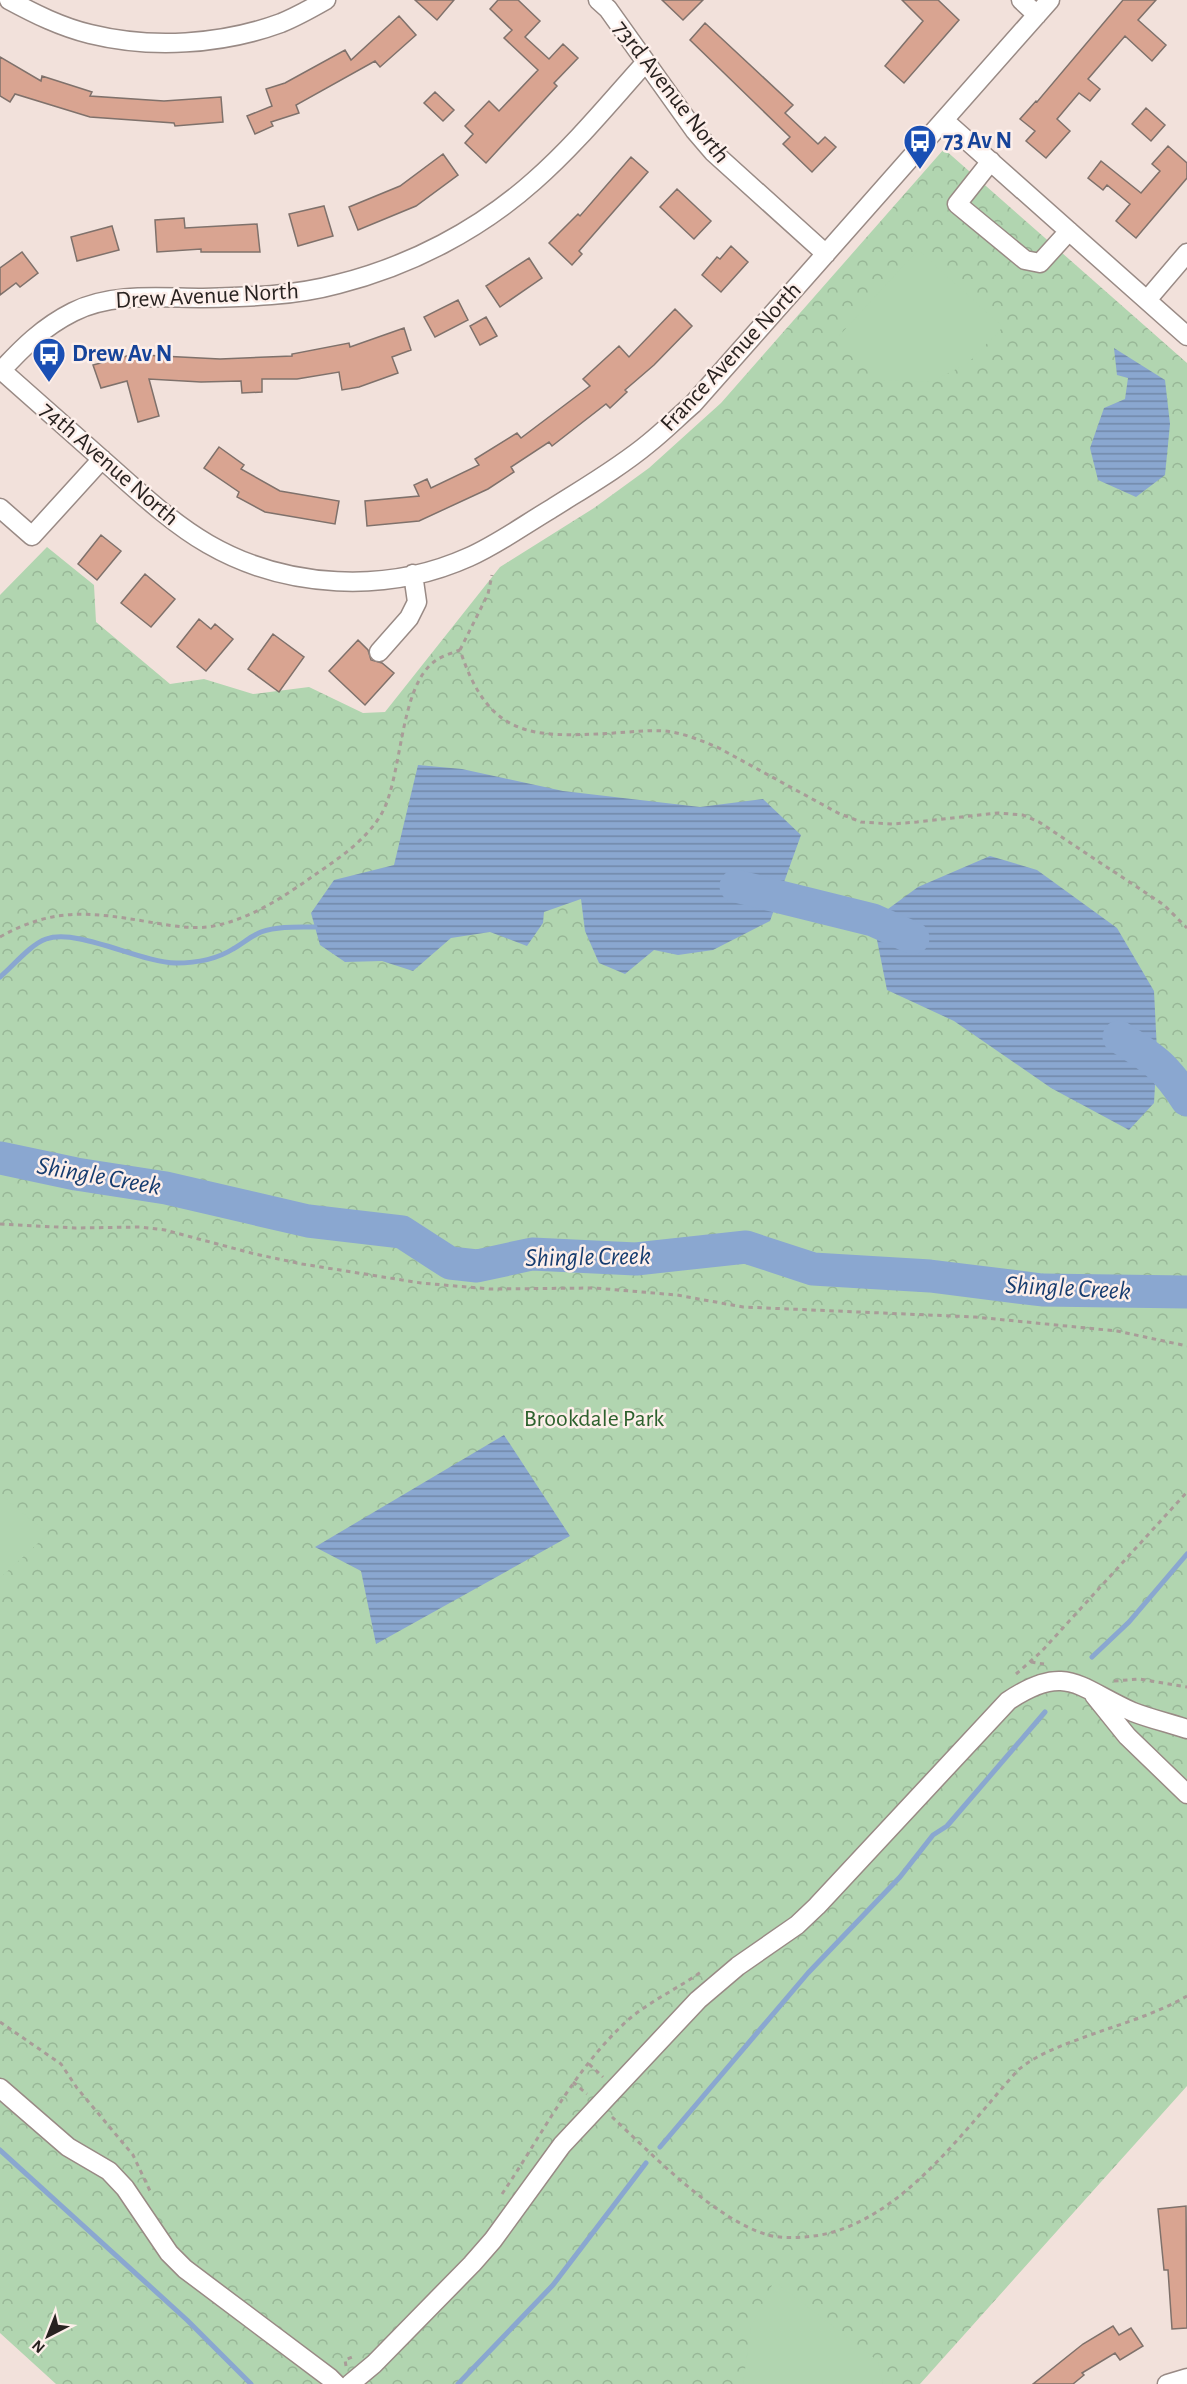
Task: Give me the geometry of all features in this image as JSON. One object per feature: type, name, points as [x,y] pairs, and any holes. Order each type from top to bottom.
[{"type":"street","points":[[9,0],[42,18],[89,34],[137,41],[187,43],[235,36],[282,23],[326,0]]},
{"type":"street","name":"73rd Avenue North","points":[[598,0],[608,9],[695,131],[713,152],[826,254]]},
{"type":"street","points":[[1021,0],[1037,15]]},
{"type":"street","name":"France Avenue North","points":[[222,552],[262,568],[310,579],[356,581],[413,574],[449,565],[489,547],[597,479],[649,443],[714,381],[1050,0]]},
{"type":"street","name":"Drew Avenue North","points":[[1,371],[31,338],[48,326],[75,311],[105,301],[137,298],[282,295],[338,284],[390,268],[442,245],[490,216],[534,182],[573,143],[646,62]]},
{"type":"street","points":[[945,121],[1187,336]]},
{"type":"street","points":[[991,161],[957,204],[1025,260],[1040,263],[1069,231]]},
{"type":"street","points":[[1147,300],[1187,253]]},
{"type":"street","name":"74th Avenue North","points":[[1,371],[184,529],[222,552]]},
{"type":"street","points":[[0,508],[32,536],[102,459]]},
{"type":"street","points":[[379,652],[409,618],[417,602],[413,574]]},
{"type":"street","points":[[350,2384],[374,2364],[472,2264],[493,2240],[562,2145],[685,2013],[718,1982],[797,1925],[818,1906],[1001,1707],[1026,1689],[1042,1682],[1065,1681],[1089,1689],[1131,1711],[1187,1729]]},
{"type":"street","points":[[1089,1689],[1148,1757],[1187,1794]]},
{"type":"street","points":[[1148,1757],[1145,1743],[1148,1735],[1155,1727],[1164,1723]]},
{"type":"street","points":[[0,2088],[68,2147],[109,2171],[125,2188],[169,2253],[185,2269],[336,2384]]},
{"type":"street","points":[[1167,2384],[1187,2378]]},
{"type":"path","points":[[0,937],[42,918],[71,913],[124,918],[176,927],[205,927],[226,923],[289,892],[348,851],[376,823],[390,794],[407,716],[419,682],[435,661],[460,650],[488,594],[492,575]]},
{"type":"path","points":[[460,650],[470,678],[484,702],[494,713],[514,726],[543,734],[559,735],[652,731],[678,733],[717,747],[838,813],[861,822],[908,823],[998,813],[1023,815],[1052,829],[1164,905],[1187,928]]},
{"type":"path","points":[[0,1224],[75,1228],[140,1227],[165,1230],[302,1264],[432,1284],[490,1289],[595,1288],[677,1295],[743,1307],[975,1317],[1117,1331],[1187,1346]]},
{"type":"path","points":[[1031,1662],[1047,1664]]},
{"type":"path","points":[[1105,1679],[1115,1681],[1140,1679],[1187,1687]]},
{"type":"path","points":[[607,2112],[698,2193],[747,2226],[768,2235],[787,2238],[829,2234],[864,2220],[909,2187],[949,2149],[1018,2070],[1028,2062],[1060,2046],[1119,2025],[1187,1996]]},
{"type":"path","points":[[0,2022],[61,2064],[77,2088],[133,2155],[153,2198]]},
{"type":"path","points":[[573,2082],[592,2098]]},
{"type":"path","points":[[337,2360],[345,2360]]},
{"type":"green space","name":"Brookdale Park","points":[[944,149],[1187,363],[1187,2086],[920,2384],[56,2384],[0,2333],[0,595],[47,547],[94,585],[96,622],[170,684],[204,679],[253,694],[309,687],[363,713],[385,712],[500,567],[594,508],[649,468],[721,403]]},
{"type":"green space","points":[[918,250],[1003,327],[968,363],[931,382],[881,380],[838,337]]},
{"type":"green space","points":[[0,1494],[48,1534],[0,1578]]},
{"type":"green space","points":[[774,2281],[878,2361],[883,2384],[743,2384],[751,2327]]},
{"type":"water","points":[[1114,348],[1165,380],[1170,424],[1165,475],[1136,497],[1098,480],[1090,448],[1104,408],[1125,399],[1128,378],[1117,375]]},
{"type":"water","points":[[418,765],[462,769],[563,791],[700,807],[763,799],[801,835],[770,921],[713,950],[678,955],[654,950],[625,974],[599,963],[585,931],[581,899],[544,912],[543,923],[527,946],[490,932],[451,938],[413,971],[382,961],[345,962],[320,945],[311,913],[334,880],[394,865]]},
{"type":"water","points":[[990,856],[1037,870],[1117,928],[1154,991],[1157,1051],[1154,1103],[1129,1130],[1051,1088],[954,1021],[887,990],[873,920],[918,887]]},
{"type":"water","points":[[504,1435],[570,1536],[376,1644],[361,1571],[315,1547]]},
{"type":"building","points":[[415,0],[454,0],[437,20]]},
{"type":"building","points":[[498,0],[518,0],[540,21],[525,37],[549,59],[563,44],[578,58],[554,83],[557,86],[486,163],[465,143],[473,134],[465,126],[489,101],[499,111],[538,70],[504,38],[512,30],[490,9]]},
{"type":"building","points":[[662,0],[703,0],[683,20]]},
{"type":"building","points":[[902,0],[938,0],[959,20],[904,83],[885,66],[923,21]]},
{"type":"building","points":[[1123,0],[1156,0],[1138,20],[1166,45],[1152,61],[1125,36],[1088,79],[1100,89],[1090,101],[1079,93],[1057,119],[1070,131],[1046,158],[1026,141],[1035,131],[1020,119]]},
{"type":"building","points":[[399,16],[416,35],[380,67],[375,61],[296,105],[299,113],[271,122],[273,126],[255,134],[247,116],[272,106],[266,89],[285,83],[345,50],[351,60]]},
{"type":"building","points":[[705,23],[793,105],[785,113],[818,144],[825,137],[836,147],[812,172],[783,144],[790,137],[690,40]]},
{"type":"building","points":[[0,57],[41,81],[42,76],[92,92],[90,96],[164,101],[221,97],[223,122],[175,126],[174,123],[90,117],[15,94],[10,102],[0,96]]},
{"type":"building","points":[[435,92],[454,110],[443,121],[424,103]]},
{"type":"building","points":[[1146,108],[1165,125],[1151,141],[1132,124]]},
{"type":"building","points":[[1168,146],[1187,163],[1187,178],[1136,238],[1116,221],[1130,204],[1107,185],[1103,190],[1088,178],[1101,161],[1141,193],[1160,171],[1152,164]]},
{"type":"building","points":[[443,154],[458,175],[416,206],[358,230],[349,207],[400,186]]},
{"type":"building","points":[[631,157],[648,172],[579,251],[582,254],[572,265],[549,243],[578,214],[580,216]]},
{"type":"building","points":[[677,189],[711,221],[694,239],[660,207]]},
{"type":"building","points":[[324,206],[333,236],[298,246],[289,214]]},
{"type":"building","points":[[184,218],[185,228],[257,224],[260,252],[201,252],[201,249],[157,252],[155,220]]},
{"type":"building","points":[[112,226],[119,250],[77,261],[71,237]]},
{"type":"building","points":[[731,246],[748,262],[721,292],[702,275],[717,257],[720,259]]},
{"type":"building","points":[[22,252],[38,273],[20,287],[16,283],[0,295],[0,268]]},
{"type":"building","points":[[529,258],[542,278],[500,307],[486,286]]},
{"type":"building","points":[[458,300],[468,320],[435,337],[424,317]]},
{"type":"building","points":[[675,309],[692,326],[654,365],[625,390],[627,392],[610,408],[606,404],[552,446],[549,442],[511,467],[514,472],[488,489],[419,521],[367,526],[365,501],[419,496],[414,485],[427,479],[431,488],[479,465],[475,459],[517,433],[521,438],[590,386],[583,379],[619,346],[629,357]]},
{"type":"building","points":[[486,317],[497,336],[480,345],[470,326]]},
{"type":"building","points":[[404,328],[411,350],[392,357],[398,373],[359,387],[342,390],[339,372],[297,379],[262,379],[262,392],[242,393],[241,381],[201,382],[149,379],[159,416],[138,422],[127,381],[101,388],[93,365],[142,352],[142,355],[220,359],[292,356],[292,354],[349,343],[350,347]]},
{"type":"building","points":[[219,447],[244,465],[241,469],[280,491],[339,501],[335,524],[265,512],[237,497],[239,492],[204,468]]},
{"type":"building","points":[[101,535],[121,551],[97,580],[78,564]]},
{"type":"building","points":[[145,574],[175,599],[151,627],[121,603]]},
{"type":"building","points":[[199,619],[211,629],[215,624],[233,639],[206,671],[177,647]]},
{"type":"building","points":[[273,634],[304,657],[279,692],[248,669]]},
{"type":"building","points":[[358,640],[368,650],[371,660],[382,663],[394,673],[365,705],[329,671]]},
{"type":"building","points":[[1186,2206],[1187,2328],[1172,2329],[1168,2270],[1164,2270],[1158,2209]]},
{"type":"building","points":[[1113,2326],[1119,2335],[1131,2328],[1143,2346],[1120,2360],[1115,2353],[1082,2373],[1084,2375],[1073,2384],[1033,2384],[1083,2344]]},
{"type":"waterway","points":[[736,886],[873,920],[913,938]]},
{"type":"waterway","points":[[0,977],[34,946],[46,939],[75,938],[161,961],[183,963],[206,960],[220,955],[267,930],[315,927]]},
{"type":"waterway","points":[[1119,1037],[1158,1064],[1187,1100]]},
{"type":"waterway","name":"Shingle Creek","points":[[0,1158],[76,1174],[166,1188],[308,1221],[402,1232],[450,1263],[477,1266],[532,1254],[636,1259],[746,1247],[813,1269],[930,1276],[1042,1290],[1187,1292]]},
{"type":"waterway","points":[[1092,1657],[1129,1622],[1187,1554]]},
{"type":"waterway","points":[[660,2147],[808,1973],[900,1877],[933,1835],[947,1826],[1045,1712]]},
{"type":"waterway","points":[[0,2150],[187,2320],[251,2384]]},
{"type":"waterway","points":[[458,2384],[553,2285],[646,2163]]},
{"type":"place","name":"73 Av N","points":[[920,170]]},
{"type":"place","name":"Drew Av N","points":[[49,383]]}]
